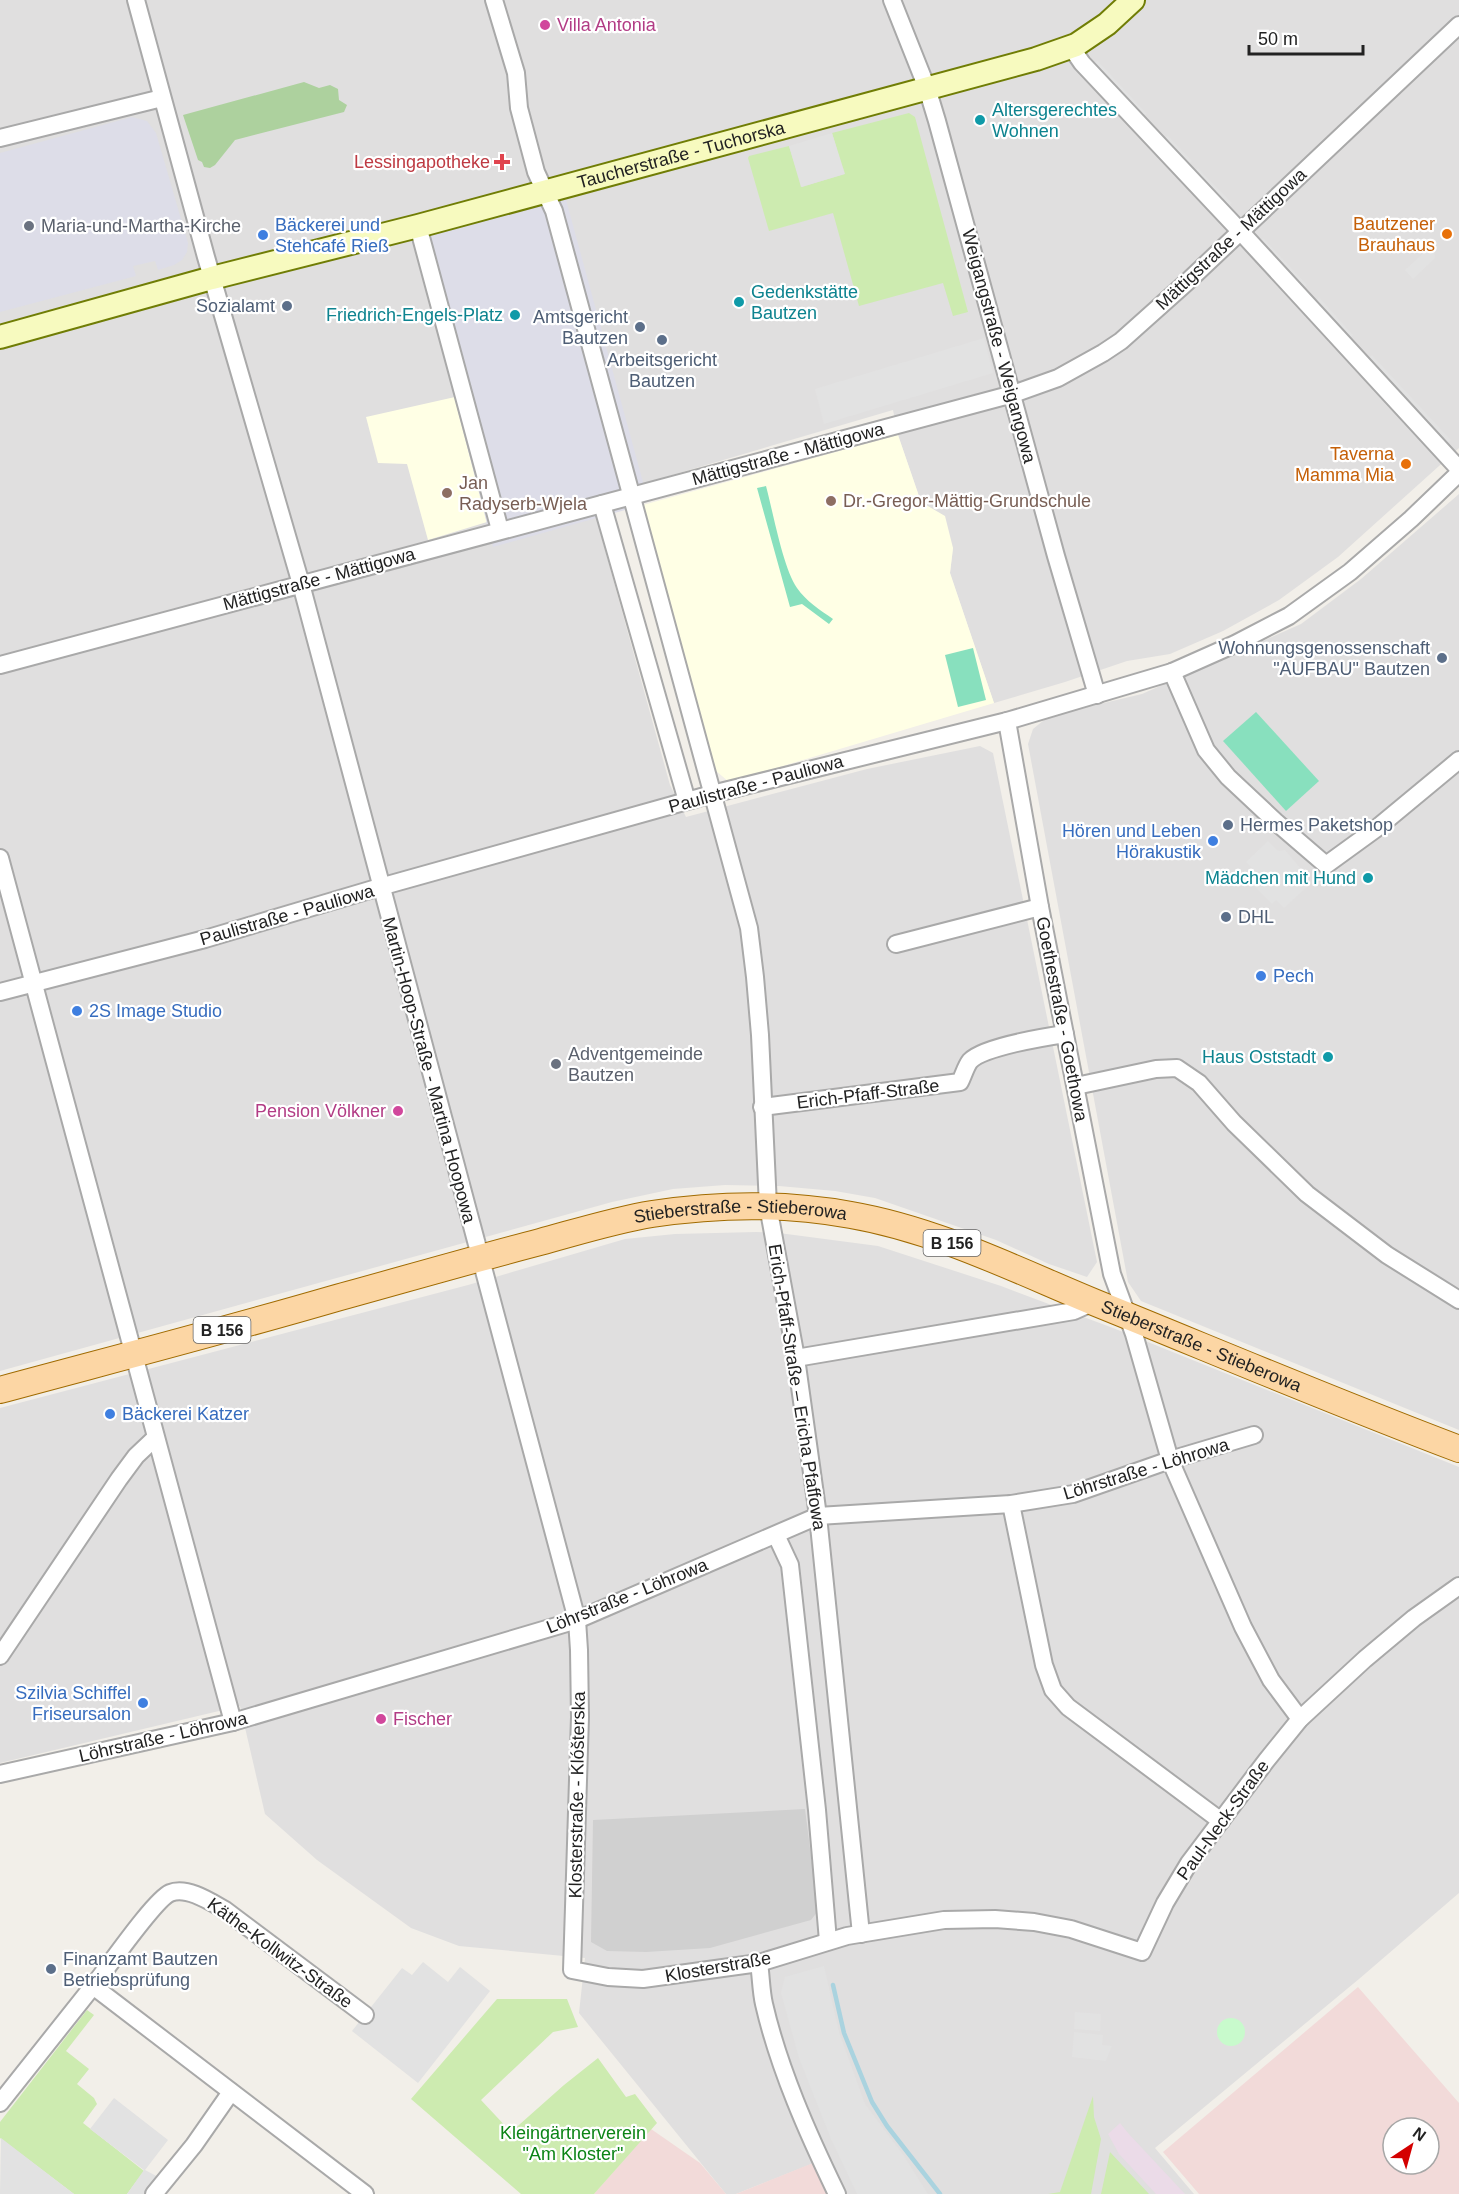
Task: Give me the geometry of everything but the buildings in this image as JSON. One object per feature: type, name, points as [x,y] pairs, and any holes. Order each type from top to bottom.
[{"type":"main road","name":"Stieberstraße - Stieberowa","points":[[0,1390],[299,1309],[479,1257],[652,1214],[723,1207],[768,1206],[855,1215],[937,1238],[1007,1264],[1094,1302],[1459,1449]]},
{"type":"street","name":"Martin-Hoop-Straße - Martina Hoopowa","points":[[136,0],[212,278],[301,584],[577,1620]]},
{"type":"street","name":"Erich-Pfaff-Straße – Ericha Pfaffowa","points":[[494,0],[516,73],[519,108],[544,192],[554,211],[749,928],[758,1012],[768,1206],[796,1358],[818,1516],[861,1934]]},
{"type":"street","name":"Weigangstraße - Weigangowa","points":[[892,0],[927,88],[1056,556],[1097,694]]},
{"type":"street","name":"Taucherstraße - Tuchorska","points":[[0,337],[212,278],[418,226],[1036,59],[1071,47],[1107,24],[1133,0]]},
{"type":"street","name":"Mättigstraße - Mättigowa","points":[[0,665],[1013,394],[1058,378],[1103,353],[1187,282],[1459,25]]},
{"type":"street","points":[[1071,47],[1082,63],[1459,469]]},
{"type":"street","points":[[0,138],[162,98]]},
{"type":"street","points":[[418,226],[500,530]]},
{"type":"street","name":"Paulistraße - Pauliowa","points":[[0,992],[205,939],[380,887],[712,794],[1007,721],[1172,672],[1235,644],[1289,616],[1350,572],[1459,473]]},
{"type":"street","points":[[602,504],[687,801]]},
{"type":"street","points":[[1172,672],[1206,750],[1228,777],[1326,865],[1377,828],[1459,760]]},
{"type":"street","name":"Goethestraße - Goethowa","points":[[1007,721],[1040,907],[1112,1274],[1127,1315],[1170,1460],[1243,1627],[1271,1680],[1300,1719]]},
{"type":"street","points":[[0,858],[154,1439],[233,1722]]},
{"type":"street","points":[[896,944],[1040,907]]},
{"type":"street","name":"Erich-Pfaff-Straße","points":[[762,1107],[960,1082],[970,1062],[980,1054],[1065,1034]]},
{"type":"street","points":[[1076,1086],[1156,1069],[1177,1068],[1199,1083],[1234,1123],[1307,1194],[1387,1255],[1459,1300]]},
{"type":"street","points":[[796,1358],[1074,1311],[1094,1302]]},
{"type":"street","name":"Löhrstraße - Löhrowa","points":[[0,1774],[233,1722],[577,1620],[818,1516],[1011,1503],[1073,1494],[1170,1460],[1254,1435]]},
{"type":"street","points":[[0,1656],[119,1479],[136,1456],[154,1439]]},
{"type":"street","points":[[1011,1503],[1044,1665],[1053,1690],[1068,1707],[1221,1821]]},
{"type":"street","points":[[776,1535],[790,1565],[817,1810],[828,1941]]},
{"type":"street","name":"Paul-Neck-Straße","points":[[1142,1952],[1171,1893],[1189,1863],[1300,1719],[1414,1618],[1459,1586]]},
{"type":"street","name":"Klosterstraße - Klóšterska","points":[[572,1970],[580,1717],[577,1620]]},
{"type":"street","name":"Käthe-Kollwitz-Straße","points":[[0,2103],[155,1905],[170,1893],[183,1892],[202,1896],[225,1910],[365,2015]]},
{"type":"street","name":"Klosterstraße","points":[[572,1970],[608,1977],[643,1979],[759,1962],[828,1941],[945,1920],[995,1919],[1034,1922],[1071,1929],[1142,1952]]},
{"type":"street","points":[[759,1962],[764,2003],[777,2049],[800,2111],[837,2194]]},
{"type":"street","points":[[93,1986],[365,2194]]},
{"type":"street","points":[[154,2194],[194,2145],[231,2092]]},
{"type":"shaded area","points":[[0,0],[1459,0],[1459,448],[1338,557],[1279,600],[1223,631],[1170,654],[1127,661],[994,703],[950,573],[953,548],[921,502],[898,435],[893,410],[591,499],[670,785],[686,817],[867,769],[980,746],[993,753],[1097,1262],[1087,1277],[1049,1264],[996,1240],[875,1198],[835,1191],[779,1186],[725,1185],[673,1189],[612,1202],[0,1371]]},
{"type":"shaded area","points":[[1098,61],[1147,114],[1140,116],[1091,63]]},
{"type":"shaded area","points":[[132,117],[147,121],[156,133],[188,243],[187,252],[182,260],[158,270],[155,261],[133,266],[136,276],[0,312],[0,153]]},
{"type":"shaded area","points":[[832,133],[845,174],[801,187],[789,146]]},
{"type":"shaded area","points":[[1168,136],[1192,161],[1187,165],[1161,138]]},
{"type":"shaded area","points":[[1198,168],[1232,203],[1228,207],[1194,172]]},
{"type":"shaded area","name":"Friedrich-Engels-Platz","points":[[565,196],[643,482],[643,505],[493,547],[412,233]]},
{"type":"shaded area","points":[[1263,238],[1307,285],[1302,289],[1259,242]]},
{"type":"shaded area","points":[[1428,249],[1434,251],[1435,258],[1413,279],[1405,270]]},
{"type":"shaded area","points":[[1319,297],[1353,335],[1349,339],[1315,302]]},
{"type":"shaded area","points":[[984,338],[993,373],[824,424],[815,389]]},
{"type":"shaded area","points":[[1372,355],[1451,440],[1447,444],[1368,358]]},
{"type":"shaded area","name":"Jan Radyserb-Wjela","points":[[455,397],[487,522],[428,540],[407,464],[378,463],[366,417]]},
{"type":"shaded area","points":[[898,435],[921,502],[945,516],[953,548],[950,573],[994,703],[729,782],[715,770],[643,505]]},
{"type":"shaded area","points":[[1459,494],[1459,1430],[1141,1301],[1128,1282],[1028,744],[1033,729],[1049,716],[1142,694],[1301,624],[1361,579]]},
{"type":"shaded area","points":[[1268,841],[1278,851],[1285,850],[1312,882],[1284,908],[1276,900],[1272,904],[1245,877],[1253,869],[1246,862]]},
{"type":"shaded area","points":[[756,1232],[878,1246],[1001,1286],[1113,1328],[1459,1467],[1459,1893],[1155,2148],[1194,2194],[846,2194],[829,2157],[736,2194],[726,2194],[579,2013],[585,1958],[459,1946],[411,1928],[317,1860],[265,1814],[240,1706],[0,1763],[0,1408],[468,1285],[625,1239],[675,1234]]},
{"type":"shaded area","points":[[805,1809],[818,1911],[811,1920],[710,1948],[646,1952],[607,1951],[591,1942],[593,1820]]},
{"type":"shaded area","points":[[423,1962],[448,1982],[460,1967],[490,1991],[418,2083],[352,2031],[402,1968],[412,1975]]},
{"type":"shaded area","points":[[824,1966],[839,2032],[865,2104],[904,2156],[928,2194],[857,2194],[831,2139],[799,2058],[781,1993],[785,1977]]},
{"type":"shaded area","points":[[1358,1987],[1459,2103],[1459,2194],[1199,2194],[1163,2152]]},
{"type":"shaded area","points":[[1075,2012],[1101,2014],[1100,2031],[1074,2029]]},
{"type":"shaded area","points":[[1074,2032],[1103,2035],[1102,2045],[1112,2046],[1106,2061],[1072,2057]]},
{"type":"shaded area","points":[[114,2098],[168,2140],[145,2170],[164,2180],[154,2194],[127,2194],[144,2170],[90,2129]]},
{"type":"shaded area","points":[[1120,2123],[1185,2194],[1156,2194],[1119,2154],[1108,2134]]},
{"type":"shaded area","points":[[651,2129],[700,2163],[726,2194],[594,2194]]},
{"type":"shaded area","points":[[1,2138],[74,2194],[0,2194]]},
{"type":"shaded area","points":[[818,2161],[834,2194],[736,2194]]},
{"type":"green space","points":[[304,82],[319,88],[330,85],[338,89],[339,100],[347,105],[344,112],[235,140],[210,168],[204,167],[198,160],[183,115]]},
{"type":"green space","points":[[909,113],[915,117],[968,312],[953,316],[943,283],[859,306],[833,213],[769,231],[748,158],[789,146],[802,187],[844,174],[832,133]]},
{"type":"green space","points":[[766,486],[783,554],[792,579],[805,597],[833,619],[829,624],[802,604],[790,607],[757,488]]},
{"type":"green space","points":[[973,648],[986,700],[958,707],[945,655]]},
{"type":"green space","points":[[1256,712],[1319,781],[1286,811],[1223,741]]},
{"type":"green space","name":"Kleingärtnerverein \"Am Kloster\"","points":[[497,1999],[567,1999],[578,2027],[553,2032],[481,2100],[511,2132],[598,2058],[626,2097],[635,2094],[657,2123],[594,2194],[521,2194],[411,2099]]},
{"type":"green space","points":[[87,2010],[94,2015],[66,2051],[89,2069],[77,2084],[94,2098],[97,2104],[83,2123],[144,2171],[127,2194],[74,2194],[0,2138],[0,2122]]},
{"type":"green space","points":[[1231,2018],[1241,2022],[1245,2032],[1241,2042],[1231,2046],[1221,2042],[1217,2032],[1221,2022]]},
{"type":"green space","points":[[1093,2096],[1094,2117],[1101,2139],[1091,2194],[1048,2194],[1060,2192]]},
{"type":"green space","points":[[1110,2152],[1149,2194],[1101,2194]]},
{"type":"waterway","points":[[833,1985],[844,2033],[872,2102],[887,2126],[940,2194]]},
{"type":"place","name":"Villa Antonia","points":[[545,25]]},
{"type":"place","name":"Altersgerechtes Wohnen","points":[[980,120]]},
{"type":"place","name":"Lessingapotheke","points":[[502,162]]},
{"type":"place","name":"Maria-und-Martha-Kirche","points":[[29,226]]},
{"type":"place","name":"Bautzener Brauhaus","points":[[1447,234]]},
{"type":"place","name":"Bäckerei und Stehcafé Rieß","points":[[263,235]]},
{"type":"place","name":"Gedenkstätte Bautzen","points":[[739,302]]},
{"type":"place","name":"Sozialamt","points":[[287,306]]},
{"type":"place","name":"Friedrich-Engels-Platz","points":[[515,315]]},
{"type":"place","name":"Amtsgericht Bautzen","points":[[640,327]]},
{"type":"place","name":"Arbeitsgericht Bautzen","points":[[662,340]]},
{"type":"place","name":"Taverna Mamma Mia","points":[[1406,464]]},
{"type":"place","name":"Jan Radyserb-Wjela","points":[[447,493]]},
{"type":"place","name":"Dr.-Gregor-Mättig-Grundschule","points":[[831,501]]},
{"type":"place","name":"Wohnungsgenossenschaft \"AUFBAU\" Bautzen","points":[[1442,658]]},
{"type":"place","name":"Hermes Paketshop","points":[[1228,825]]},
{"type":"place","name":"Hören und Leben Hörakustik","points":[[1213,841]]},
{"type":"place","name":"Mädchen mit Hund","points":[[1368,878]]},
{"type":"place","name":"DHL","points":[[1226,917]]},
{"type":"place","name":"Pech","points":[[1261,976]]},
{"type":"place","name":"2S Image Studio","points":[[77,1011]]},
{"type":"place","name":"Haus Oststadt","points":[[1328,1057]]},
{"type":"place","name":"Adventgemeinde Bautzen","points":[[556,1064]]},
{"type":"place","name":"Pension Völkner","points":[[398,1111]]},
{"type":"place","name":"Bäckerei Katzer","points":[[110,1414]]},
{"type":"place","name":"Szilvia Schiffel Friseursalon","points":[[143,1703]]},
{"type":"place","name":"Fischer","points":[[381,1719]]},
{"type":"place","name":"Finanzamt Bautzen Betriebsprüfung","points":[[51,1969]]}]
